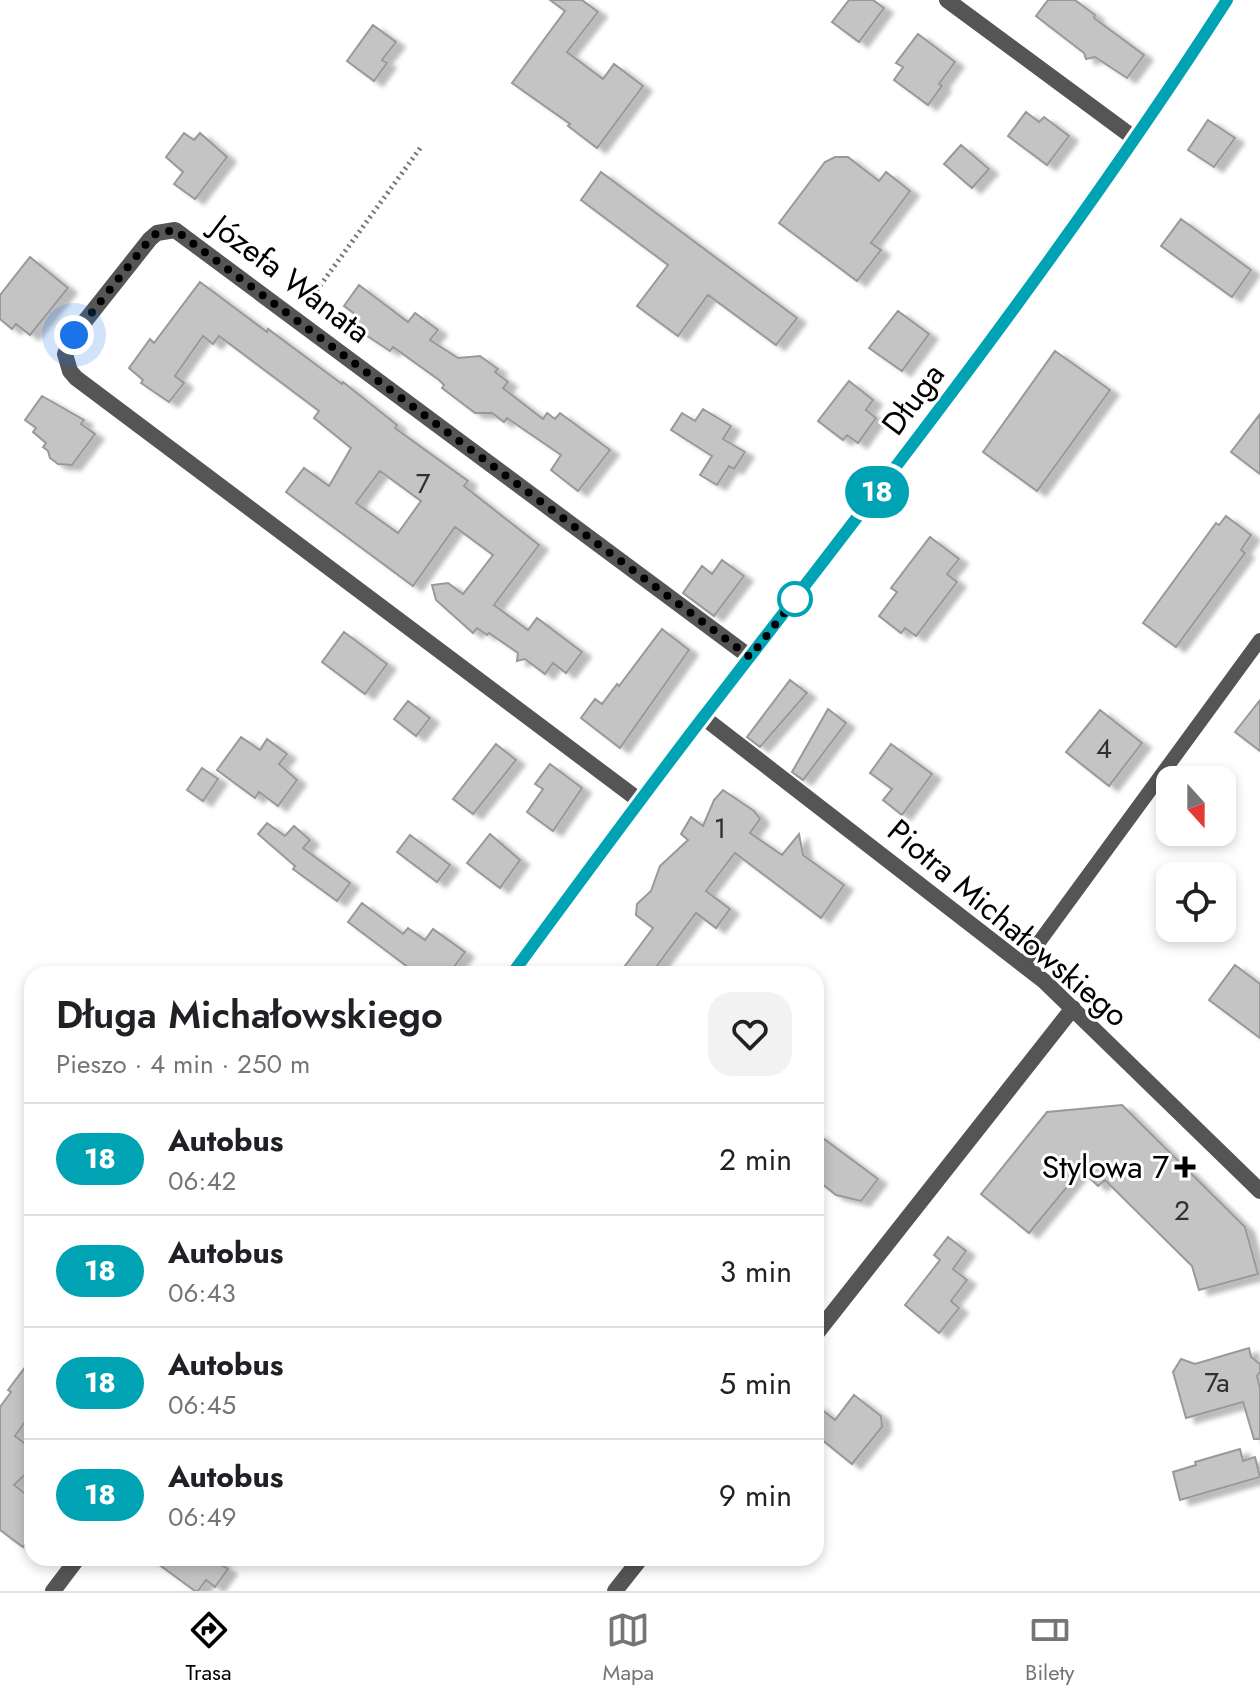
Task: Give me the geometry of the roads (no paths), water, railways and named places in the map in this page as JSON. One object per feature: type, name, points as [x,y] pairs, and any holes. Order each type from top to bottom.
[{"type":"street","points":[[947,0],[1134,138]]},
{"type":"street","name":"Długa","points":[[518,966],[703,717],[979,357],[1227,0]]},
{"type":"street","name":"Józefa Wanata","points":[[640,801],[76,378],[66,363],[65,354],[74,335],[150,239],[157,233],[175,230],[750,657]]},
{"type":"street","name":"Piotra Michałowskiego","points":[[703,717],[1023,964],[1073,1008],[1260,1191]]},
{"type":"street","points":[[824,1324],[1073,1008]]},
{"type":"street","points":[[53,1591],[72,1566]]},
{"type":"street","points":[[615,1591],[635,1566]]},
{"type":"lane","points":[[1023,964],[1260,640]]},
{"type":"place","name":"Stylowa 7","points":[[1185,1167]]}]
